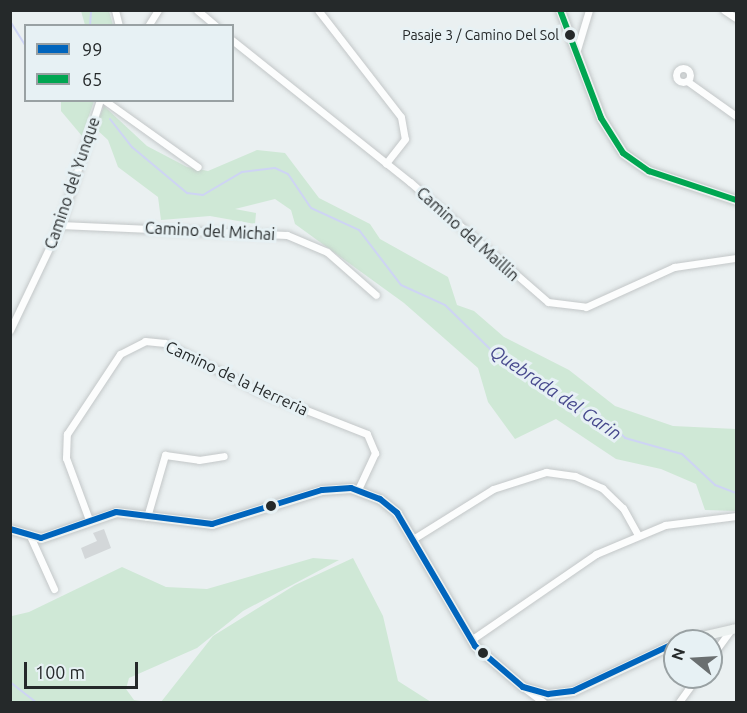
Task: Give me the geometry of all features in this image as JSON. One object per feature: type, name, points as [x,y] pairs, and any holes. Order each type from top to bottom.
[{"type":"street","points":[[149,24],[159,10]]},
{"type":"street","points":[[197,10],[214,24]]},
{"type":"street","points":[[318,10],[401,117],[405,140],[386,163]]},
{"type":"street","points":[[560,10],[601,118],[629,158],[657,174],[736,200]]},
{"type":"street","points":[[576,53],[589,10]]},
{"type":"street","points":[[724,10],[736,18]]},
{"type":"street","name":"Camino del Maillin","points":[[234,42],[386,163],[531,291],[559,307],[593,305],[674,267],[736,258]]},
{"type":"street","points":[[687,81],[736,116]]},
{"type":"street","name":"Camino del Yunque","points":[[10,330],[60,225],[99,102]]},
{"type":"street","points":[[107,102],[198,167]]},
{"type":"street","name":"Camino del Michai","points":[[60,225],[287,235],[327,252],[376,295]]},
{"type":"street","name":"Camino de la Herreria","points":[[88,517],[66,458],[67,434],[120,354],[145,340],[165,343],[258,391],[367,435],[375,453],[358,489]]},
{"type":"street","points":[[147,517],[165,455],[199,460],[224,456]]},
{"type":"street","points":[[413,539],[493,489],[546,472],[575,476],[602,488],[623,508],[638,536]]},
{"type":"street","points":[[31,538],[88,517],[116,512],[212,524],[321,490],[358,489],[392,508],[413,539],[471,640],[485,658],[543,702]]},
{"type":"street","points":[[471,640],[587,560],[638,536],[665,525],[736,516]]},
{"type":"street","points":[[10,529],[31,538],[54,589]]},
{"type":"street","points":[[723,642],[734,628]]},
{"type":"street","points":[[523,687],[548,694],[573,691],[663,649]]},
{"type":"street","points":[[679,702],[688,689]]},
{"type":"green space","points":[[81,11],[109,11],[113,24],[85,24]]},
{"type":"green space","points":[[61,102],[94,102],[82,136],[61,111]]},
{"type":"green space","points":[[104,106],[147,146],[187,167],[208,171],[257,150],[285,153],[319,198],[370,224],[380,239],[448,277],[457,305],[474,311],[504,337],[569,370],[615,406],[673,426],[736,429],[736,511],[705,510],[696,484],[661,469],[616,459],[556,419],[515,439],[488,402],[478,368],[404,303],[295,224],[291,210],[275,199],[235,209],[256,213],[255,224],[210,216],[161,220],[158,197],[118,167],[108,140],[95,128]]},
{"type":"green space","points":[[313,558],[339,560],[243,611],[197,648],[129,678],[126,689],[134,700],[148,702],[11,702],[11,610],[12,616],[29,612],[122,567],[166,587],[207,589]]},
{"type":"green space","points":[[353,558],[383,616],[398,681],[431,702],[161,702],[213,636],[295,585]]},
{"type":"building","points":[[104,529],[111,548],[85,559],[81,548],[97,541],[93,533]]},
{"type":"waterway","points":[[90,24],[91,10]]},
{"type":"waterway","name":"Quebrada del Garin","points":[[10,21],[24,44]]},
{"type":"waterway","name":"Quebrada del Garin","points":[[110,119],[132,147],[187,193],[203,195],[242,172],[275,168],[288,174],[311,208],[359,230],[401,285],[445,305],[490,349],[567,402],[599,415],[625,438],[682,454],[715,485],[736,493]]},
{"type":"waterway","points":[[10,682],[36,702]]},
{"type":"transit line","name":"65","points":[[560,10],[601,118],[623,153],[649,171],[736,200]]},
{"type":"transit line","name":"99","points":[[10,529],[41,538],[116,512],[212,524],[322,490],[351,488],[380,499],[397,513],[475,646],[523,687],[548,694],[573,691],[663,649]]},
{"type":"place","name":"Pasaje 3 / Camino Del Sol","points":[[570,35]]}]
